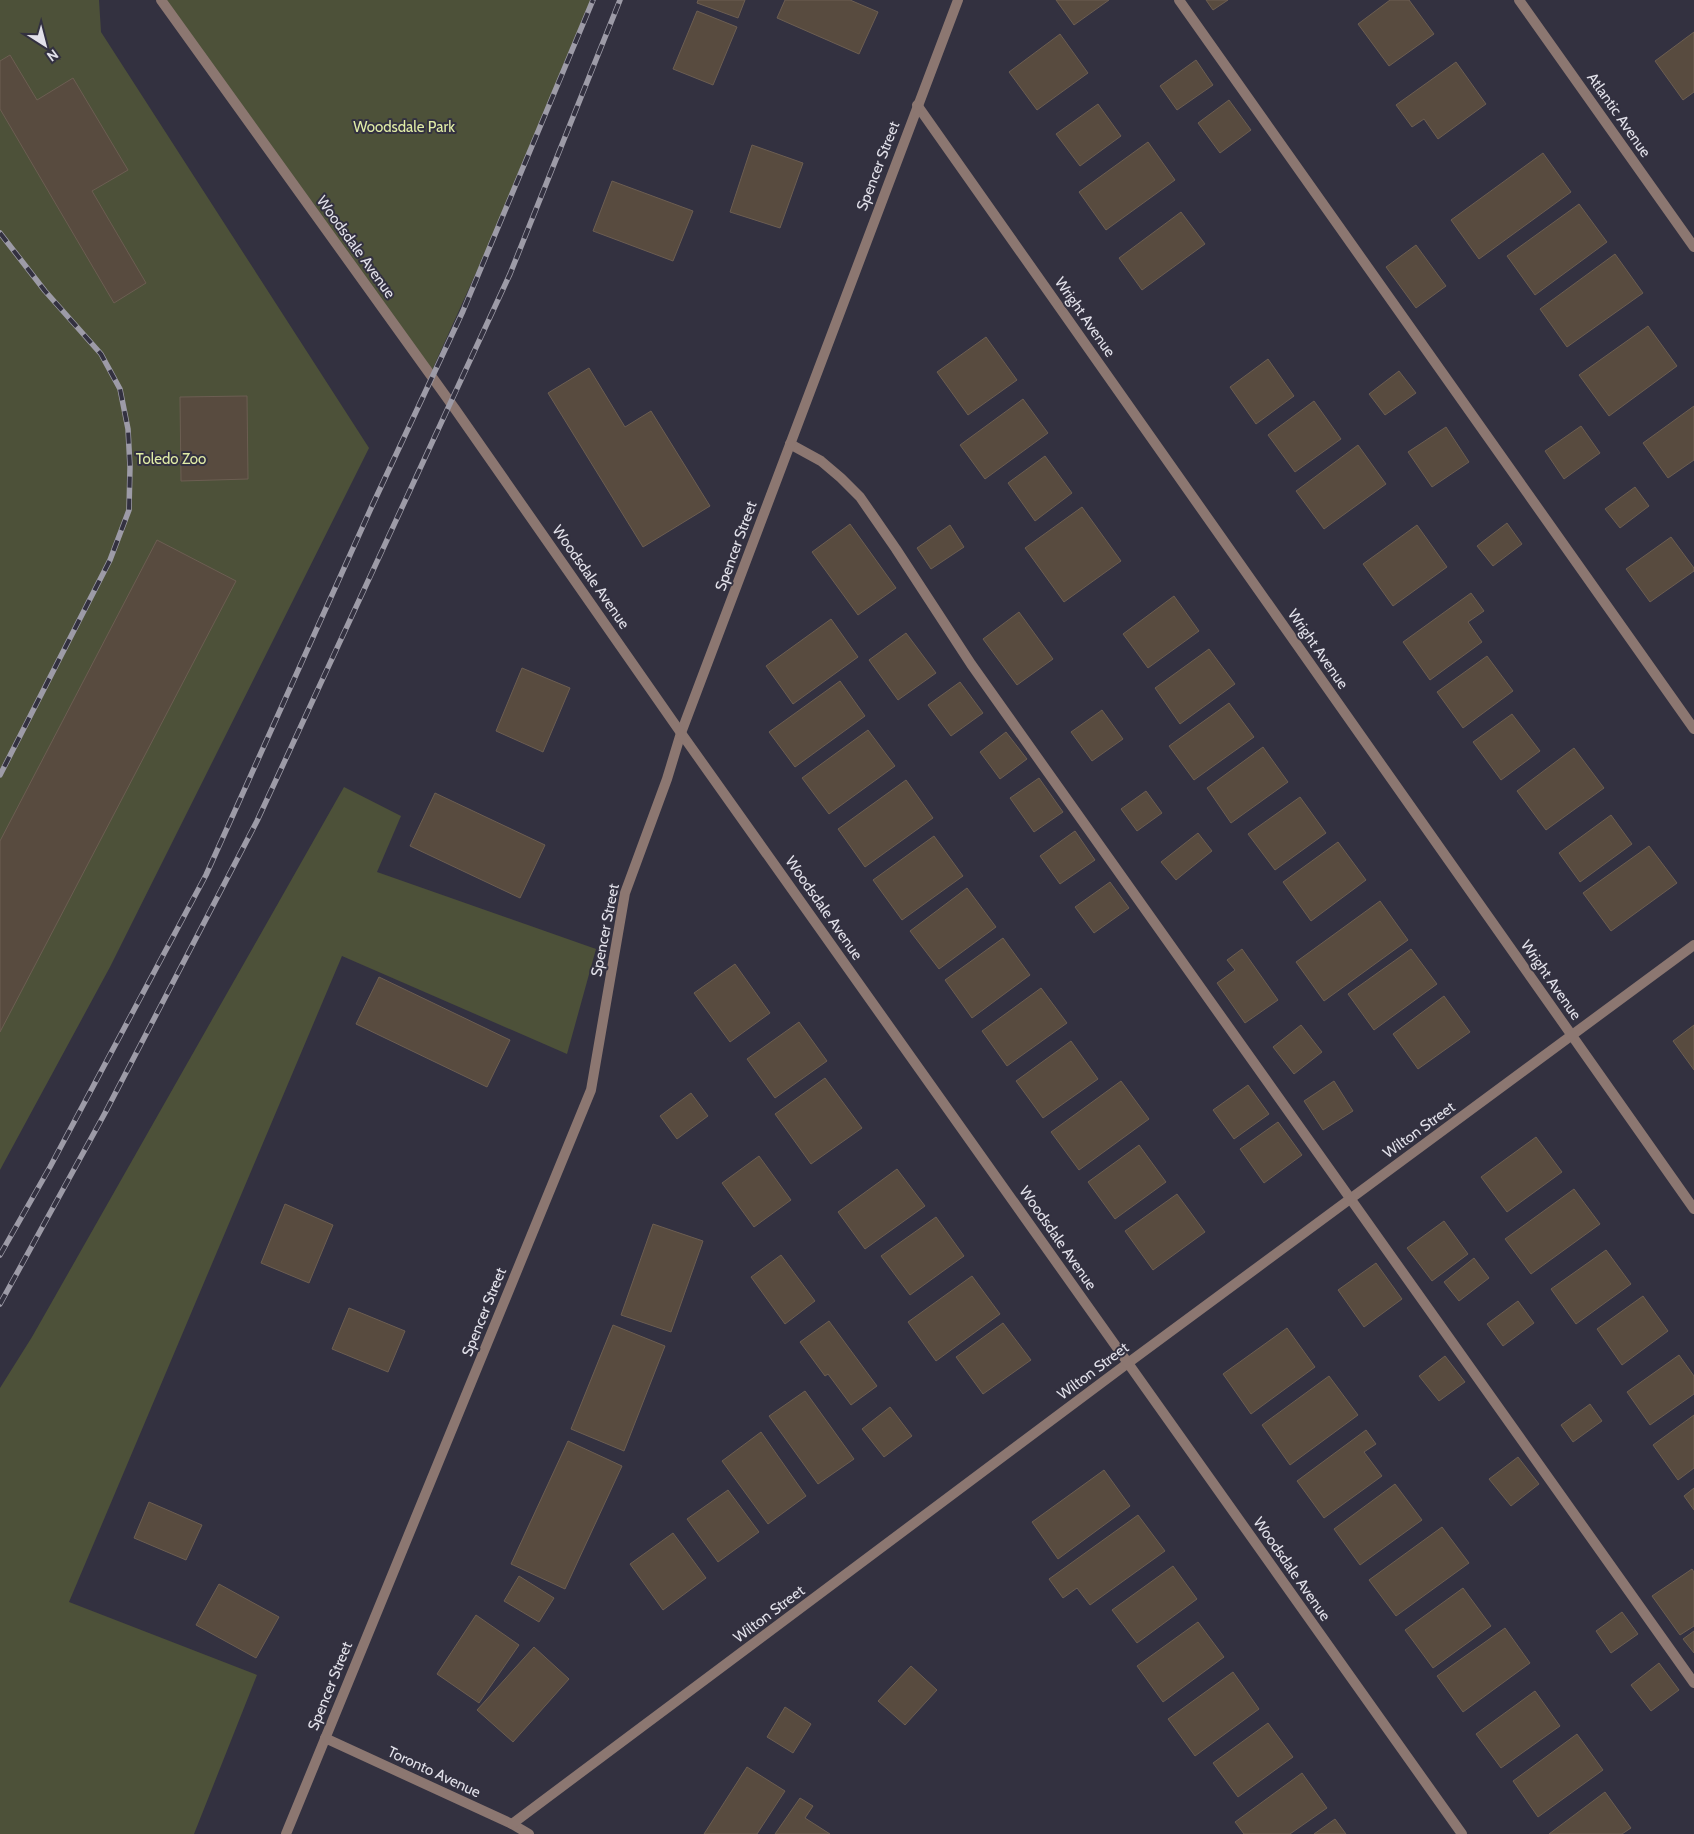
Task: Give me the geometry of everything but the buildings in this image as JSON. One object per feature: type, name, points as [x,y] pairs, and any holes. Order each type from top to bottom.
[{"type":"street","name":"Woodsdale Avenue","points":[[160,0],[455,409],[681,733],[1462,1834]]},
{"type":"street","name":"Spencer Street","points":[[286,1834],[591,1090],[625,893],[681,733],[958,0]]},
{"type":"street","points":[[1179,0],[1694,728]]},
{"type":"street","name":"Atlantic Avenue","points":[[1519,0],[1694,247]]},
{"type":"street","name":"Wright Avenue","points":[[917,106],[1694,1209]]},
{"type":"street","points":[[790,444],[821,461],[860,498],[896,549],[971,664],[1694,1682]]},
{"type":"street","name":"Wilton Street","points":[[512,1824],[1128,1363],[1694,945]]},
{"type":"street","name":"Toronto Avenue","points":[[325,1738],[512,1824],[529,1834]]},
{"type":"green space","name":"Toledo Zoo","points":[[0,0],[99,0],[101,32],[369,448],[110,967],[0,1170]]},
{"type":"green space","name":"Woodsdale Park","points":[[160,0],[593,0],[522,171],[429,377]]},
{"type":"green space","points":[[344,787],[401,816],[377,872],[596,949],[567,1054],[342,956],[69,1602],[257,1675],[194,1834],[0,1834],[0,1388],[32,1337]]},
{"type":"railway","points":[[0,1255],[50,1167],[206,875],[372,506],[463,311],[593,0]]},
{"type":"railway","points":[[0,1304],[105,1113],[257,821],[510,274],[620,0]]},
{"type":"railway","points":[[0,233],[45,291],[101,354],[120,389],[128,429],[130,467],[129,510],[110,560],[0,775]]}]
